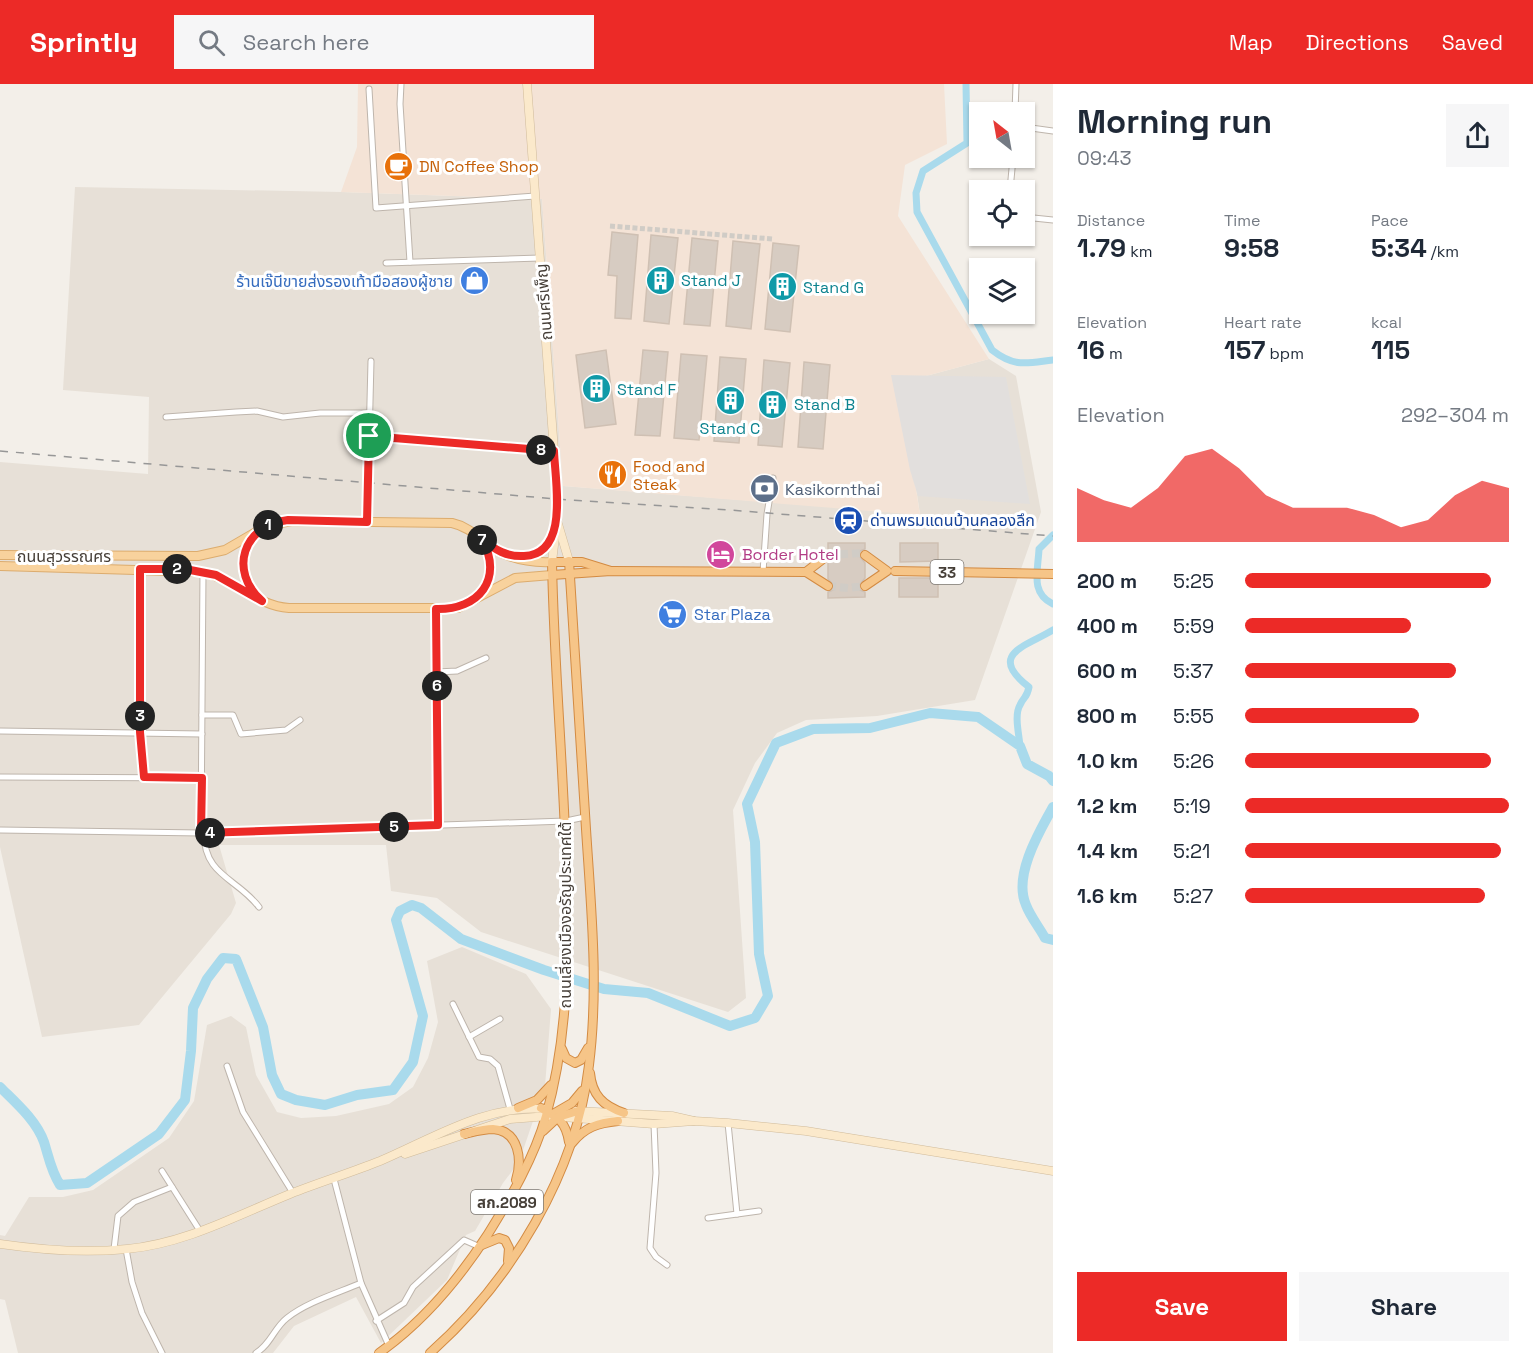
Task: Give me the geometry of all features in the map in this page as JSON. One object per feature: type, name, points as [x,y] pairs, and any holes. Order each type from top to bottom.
[{"type":"highway","points":[[828,555],[806,572],[828,586]]},
{"type":"highway","points":[[865,555],[887,571],[865,586]]},
{"type":"highway","name":"ถนนเลี่ยงเมืองอรัญประเทศใต้","points":[[430,1353],[477,1305],[505,1267],[550,1194],[579,1113],[589,1066],[593,1020],[594,954],[569,561]]},
{"type":"highway","name":"ถนนสุวรรณศร","points":[[552,562],[582,562],[611,571]]},
{"type":"highway","name":"ถนนเลี่ยงเมืองอรัญประเทศใต้","points":[[379,1353],[421,1319],[480,1247],[526,1167],[552,1113],[552,1091],[561,1048],[565,1012],[567,948],[566,821],[552,562]]},
{"type":"highway","name":"ถนนสุวรรณศร","points":[[552,575],[611,571],[806,572]]},
{"type":"highway","name":"33","points":[[895,571],[1048,574]]},
{"type":"highway","points":[[561,1048],[566,1058],[575,1063],[585,1055],[591,1042]]},
{"type":"highway","points":[[589,1066],[591,1082],[599,1100],[606,1106],[624,1113]]},
{"type":"highway","points":[[514,1108],[537,1100],[554,1081]]},
{"type":"highway","points":[[552,1113],[572,1103],[584,1088]]},
{"type":"highway","points":[[552,1091],[556,1103],[552,1113]]},
{"type":"highway","points":[[552,1113],[579,1113]]},
{"type":"highway","points":[[552,1113],[567,1131],[568,1147]]},
{"type":"highway","points":[[568,1147],[586,1129],[600,1123],[618,1121]]},
{"type":"highway","points":[[464,1134],[494,1129],[511,1138],[519,1153],[518,1173],[511,1194]]},
{"type":"highway","points":[[480,1247],[490,1240],[499,1238],[505,1240],[510,1257],[505,1267]]},
{"type":"main road","name":"ถนนศรีเพ็ญ","points":[[527,84],[554,451],[557,520],[552,562]]},
{"type":"main road","name":"ถนนศรีเพ็ญ","points":[[557,520],[569,561]]},
{"type":"main road","points":[[510,557],[528,556],[548,545],[557,520]]},
{"type":"main road","name":"ถนนสุวรรณศร","points":[[0,555],[198,556],[225,549],[278,521],[452,523],[470,528],[482,539],[510,557],[525,561],[552,562]]},
{"type":"main road","points":[[257,532],[245,551],[243,565],[248,586],[262,601]]},
{"type":"main road","points":[[476,598],[488,580],[491,566],[488,550],[482,539]]},
{"type":"main road","name":"ถนนสุวรรณศร","points":[[0,566],[203,572],[228,580],[262,601],[289,608],[458,608],[515,578],[552,575]]},
{"type":"main road","points":[[380,1161],[451,1128],[514,1108],[552,1113]]},
{"type":"main road","points":[[0,1244],[27,1248],[126,1249],[200,1231],[380,1161],[510,1119],[552,1113]]},
{"type":"main road","points":[[579,1113],[672,1116],[694,1121]]},
{"type":"main road","points":[[579,1113],[618,1121],[654,1124],[694,1121],[806,1131],[1053,1171]]},
{"type":"street","points":[[401,84],[400,104],[410,262]]},
{"type":"street","points":[[1015,102],[1016,84]]},
{"type":"street","points":[[369,89],[376,208],[535,196]]},
{"type":"street","points":[[1035,129],[1053,131]]},
{"type":"street","points":[[1035,218],[1053,220]]},
{"type":"street","points":[[386,262],[540,258]]},
{"type":"street","points":[[367,522],[371,361]]},
{"type":"street","points":[[166,417],[236,411],[257,411],[283,417],[320,413],[370,413]]},
{"type":"street","points":[[369,436],[554,451]]},
{"type":"street","points":[[763,572],[767,514],[773,478]]},
{"type":"street","points":[[140,569],[140,732],[144,777]]},
{"type":"street","points":[[203,572],[202,833],[212,866],[249,895],[259,907]]},
{"type":"street","points":[[436,609],[438,825]]},
{"type":"street","points":[[437,672],[457,670],[486,658]]},
{"type":"street","points":[[202,715],[232,715],[241,734],[286,730],[300,720]]},
{"type":"street","points":[[0,731],[202,734]]},
{"type":"street","points":[[0,777],[202,778]]},
{"type":"street","points":[[0,830],[202,833],[566,821],[585,817]]},
{"type":"street","points":[[453,1004],[479,1058],[490,1059],[498,1066],[514,1108]]},
{"type":"street","points":[[469,1037],[500,1019]]},
{"type":"street","points":[[227,1066],[243,1112],[293,1193]]},
{"type":"street","points":[[728,1123],[737,1214]]},
{"type":"street","points":[[654,1124],[656,1173],[651,1248],[653,1254],[667,1265]]},
{"type":"street","points":[[162,1171],[200,1231]]},
{"type":"street","points":[[334,1179],[361,1283],[389,1346]]},
{"type":"street","points":[[114,1249],[118,1216],[134,1202],[172,1187]]},
{"type":"street","points":[[708,1218],[759,1211]]},
{"type":"street","points":[[376,1321],[404,1303],[412,1287],[464,1240],[480,1247]]},
{"type":"street","points":[[126,1249],[132,1282],[142,1313],[162,1353]]},
{"type":"street","points":[[256,1353],[266,1347],[279,1326],[295,1312],[361,1283]]},
{"type":"shaded area","points":[[358,84],[944,84],[947,144],[905,165],[898,216],[989,359],[900,383],[920,515],[563,486],[542,199],[341,192],[357,147]]},
{"type":"shaded area","points":[[75,187],[341,192],[542,199],[563,486],[920,514],[900,383],[989,359],[1016,376],[1041,512],[975,700],[877,716],[806,720],[777,733],[755,763],[733,810],[746,998],[728,1012],[481,932],[437,898],[391,891],[386,845],[219,845],[236,903],[231,914],[139,1025],[42,1037],[0,847],[0,462],[148,474],[149,397],[63,390]]},
{"type":"shaded area","points":[[891,375],[1006,377],[1030,504],[918,496],[910,470]]},
{"type":"shaded area","points":[[462,947],[526,974],[551,1009],[545,1086],[519,1162],[503,1183],[475,1231],[466,1235],[447,1280],[381,1343],[356,1297],[294,1326],[273,1353],[18,1353],[5,1300],[0,1299],[0,1235],[5,1236],[29,1197],[63,1197],[93,1190],[169,1138],[194,1101],[207,1025],[231,1016],[246,1027],[256,1075],[277,1112],[301,1118],[336,1116],[389,1104],[413,1087],[428,1058],[438,1022],[427,961]]},
{"type":"building","points":[[612,232],[638,235],[631,319],[615,318],[617,276],[608,275]]},
{"type":"building","name":"Stand J","points":[[651,235],[678,238],[669,324],[644,321]]},
{"type":"building","points":[[692,238],[718,241],[710,326],[684,324]]},
{"type":"building","name":"Stand J","points":[[733,241],[760,244],[751,329],[726,326]]},
{"type":"building","name":"Stand G","points":[[773,243],[799,246],[790,332],[765,329]]},
{"type":"building","name":"Stand F","points":[[606,350],[616,424],[585,428],[576,355]]},
{"type":"building","points":[[643,350],[668,352],[660,436],[635,435]]},
{"type":"building","points":[[681,354],[707,356],[699,440],[674,438]]},
{"type":"building","name":"Stand C","points":[[720,357],[746,359],[739,443],[714,441]]},
{"type":"building","name":"Stand B","points":[[764,360],[790,363],[782,447],[758,445]]},
{"type":"building","points":[[804,362],[830,365],[823,449],[798,447]]},
{"type":"building","points":[[828,543],[865,543],[865,549],[860,551],[859,555],[865,563],[865,578],[859,586],[860,590],[865,592],[865,597],[828,598],[828,592],[833,590],[834,586],[828,579],[828,563],[834,555],[828,549]]},
{"type":"building","points":[[900,543],[938,543],[938,561],[900,562]]},
{"type":"building","points":[[899,578],[938,578],[938,597],[899,597]]},
{"type":"waterway","points":[[966,84],[967,143],[923,171],[916,193],[917,212],[992,350],[1008,360],[1021,363],[1053,360]]},
{"type":"waterway","points":[[1053,535],[1039,549],[1037,573],[1038,588],[1041,594],[1053,604]]},
{"type":"waterway","points":[[1020,746],[1017,714],[1029,687],[1017,676],[1011,666],[1011,659],[1015,652],[1023,646],[1053,630]]},
{"type":"waterway","points":[[0,1087],[36,1126],[60,1185],[87,1183],[159,1134],[185,1100],[193,1008],[207,979],[223,958],[236,959],[263,1027],[272,1075],[281,1094],[296,1100],[325,1105],[357,1095],[393,1090],[413,1062],[423,1016],[396,920],[400,911],[412,905],[421,908],[461,939],[544,970],[604,989],[648,993],[730,1026],[755,1018],[768,996],[759,954],[755,842],[747,804],[776,743],[813,729],[870,728],[930,713],[978,717],[1020,746],[1027,764],[1049,776],[1053,781]]},
{"type":"waterway","points":[[1053,807],[1029,854],[1023,881],[1023,893],[1030,913],[1045,938],[1053,940]]},
{"type":"tunnel","points":[[610,226],[773,239]]},
{"type":"tunnel","points":[[828,555],[863,553],[865,555]]},
{"type":"tunnel","points":[[828,586],[848,588],[865,586]]},
{"type":"railway","points":[[0,451],[556,499],[730,510],[1053,536]]},
{"type":"place","name":"DN Coffee Shop","points":[[398,166]]},
{"type":"place","name":"Stand J","points":[[660,280]]},
{"type":"place","name":"ร้านเจ๊นีขายส่งรองเท้ามือสองผู้ชาย","points":[[474,281]]},
{"type":"place","name":"Stand G","points":[[782,287]]},
{"type":"place","name":"Stand F","points":[[596,389]]},
{"type":"place","name":"Stand C","points":[[730,400]]},
{"type":"place","name":"Stand B","points":[[773,404]]},
{"type":"place","name":"Food and Steak","points":[[612,475]]},
{"type":"place","name":"Kasikornthai","points":[[764,489]]},
{"type":"place","name":"ด่านพรมแดนบ้านคลองลึก","points":[[849,520]]},
{"type":"place","name":"Border Hotel","points":[[721,554]]},
{"type":"place","name":"Star Plaza","points":[[673,614]]},
{"type":"route","points":[[369,436],[554,451],[557,520],[548,545],[528,556],[510,557],[482,539],[488,550],[491,566],[483,590],[476,598],[458,608],[436,609],[438,825],[201,833],[202,778],[144,777],[140,732],[140,569],[185,569],[216,575],[262,601],[248,586],[243,565],[249,542],[261,529],[278,521],[288,520],[367,522],[369,436]]}]
